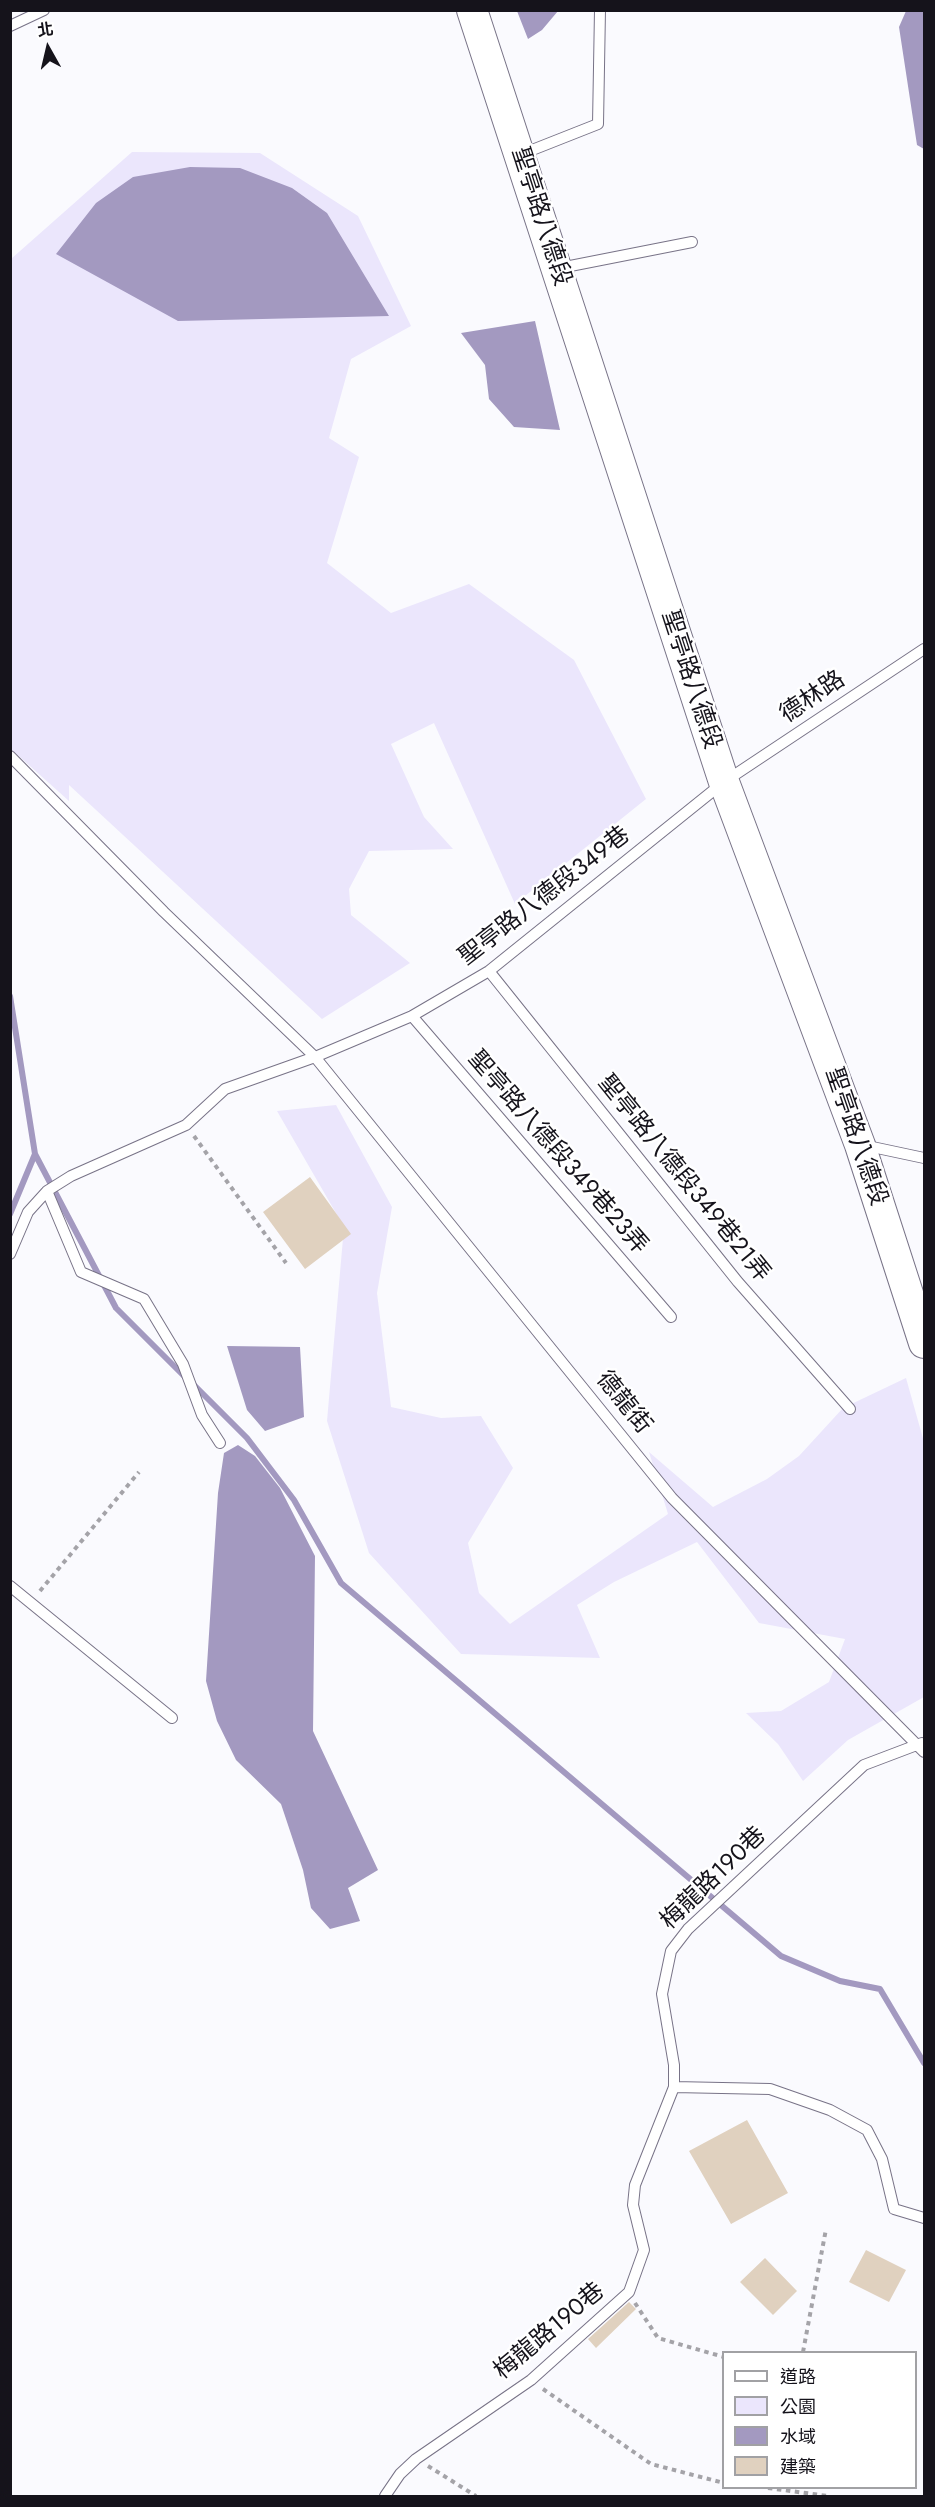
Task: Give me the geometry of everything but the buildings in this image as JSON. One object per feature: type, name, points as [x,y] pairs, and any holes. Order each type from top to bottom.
[{"type":"street","name":"聖亭路八德段","points":[[472,10],[724,782],[860,1144],[924,1343]]},
{"type":"lane","points":[[10,26],[44,10]]},
{"type":"lane","points":[[519,156],[598,124],[600,10]]},
{"type":"lane","points":[[556,269],[692,242]]},
{"type":"lane","name":"德林路","points":[[724,782],[924,649]]},
{"type":"lane","name":"德龍街","points":[[10,756],[164,912],[315,1057],[672,1498],[923,1746]]},
{"type":"lane","name":"聖亭路八德段349巷","points":[[10,1254],[28,1212],[47,1191],[71,1176],[186,1125],[225,1089],[315,1057],[412,1016],[489,971],[724,782]]},
{"type":"lane","name":"聖亭路八德段349巷21弄","points":[[489,971],[738,1282],[850,1409]]},
{"type":"lane","name":"聖亭路八德段349巷23弄","points":[[412,1016],[671,1317]]},
{"type":"lane","points":[[860,1144],[924,1158]]},
{"type":"lane","points":[[47,1191],[81,1272],[144,1299],[183,1364],[202,1415],[220,1443]]},
{"type":"lane","points":[[10,1586],[32,1601],[172,1718]]},
{"type":"lane","name":"梅龍路190巷","points":[[385,2496],[400,2474],[416,2459],[531,2380],[629,2292],[644,2250],[633,2205],[635,2185],[674,2087],[674,2065],[662,1994],[671,1951],[688,1929],[864,1766],[923,1746]]},
{"type":"lane","points":[[674,2087],[770,2089],[830,2109],[867,2130],[882,2159],[894,2209],[924,2218]]},
{"type":"path","points":[[186,1125],[286,1263]]},
{"type":"path","points":[[32,1601],[139,1472]]},
{"type":"path","points":[[803,2351],[826,2229]]},
{"type":"path","points":[[629,2292],[658,2338],[722,2357]]},
{"type":"path","points":[[531,2380],[651,2463],[722,2483]]},
{"type":"path","points":[[416,2459],[476,2496]]},
{"type":"path","points":[[781,2489],[828,2496]]},
{"type":"green space","points":[[132,152],[260,153],[358,216],[411,326],[351,359],[329,438],[359,457],[327,563],[391,613],[469,584],[574,660],[646,799],[515,904],[434,723],[391,744],[424,817],[453,849],[369,851],[349,889],[351,915],[410,963],[322,1019],[69,785],[69,801],[11,749],[11,259]]},
{"type":"green space","points":[[336,1105],[392,1207],[377,1293],[391,1407],[441,1418],[481,1416],[513,1468],[468,1543],[479,1593],[510,1624],[668,1514],[649,1452],[713,1507],[767,1479],[799,1456],[843,1408],[906,1378],[924,1442],[924,1697],[848,1740],[803,1781],[778,1744],[746,1713],[781,1711],[829,1682],[845,1639],[759,1623],[697,1542],[614,1582],[577,1605],[600,1658],[461,1654],[369,1553],[327,1421],[344,1227],[277,1111]]},
{"type":"water","points":[[517,10],[558,11],[542,30],[528,39]]},
{"type":"water","points":[[906,11],[924,11],[924,149],[917,145],[899,27]]},
{"type":"water","points":[[190,167],[240,168],[292,188],[327,213],[389,316],[178,321],[56,254],[96,203],[133,177]]},
{"type":"water","points":[[535,321],[560,430],[514,427],[489,399],[485,365],[461,333]]},
{"type":"water","points":[[227,1346],[300,1347],[304,1417],[265,1431],[247,1410]]},
{"type":"water","points":[[238,1445],[255,1456],[280,1488],[315,1556],[313,1731],[378,1870],[348,1888],[360,1921],[330,1929],[311,1908],[303,1870],[281,1804],[236,1760],[217,1721],[206,1681],[218,1493],[224,1453]]},
{"type":"waterway","points":[[10,996],[35,1154],[116,1308],[184,1376]]},
{"type":"waterway","points":[[10,1214],[35,1154]]},
{"type":"waterway","points":[[194,1385],[247,1438],[294,1500],[341,1583],[781,1956],[840,1981],[880,1989],[924,2063]]}]
